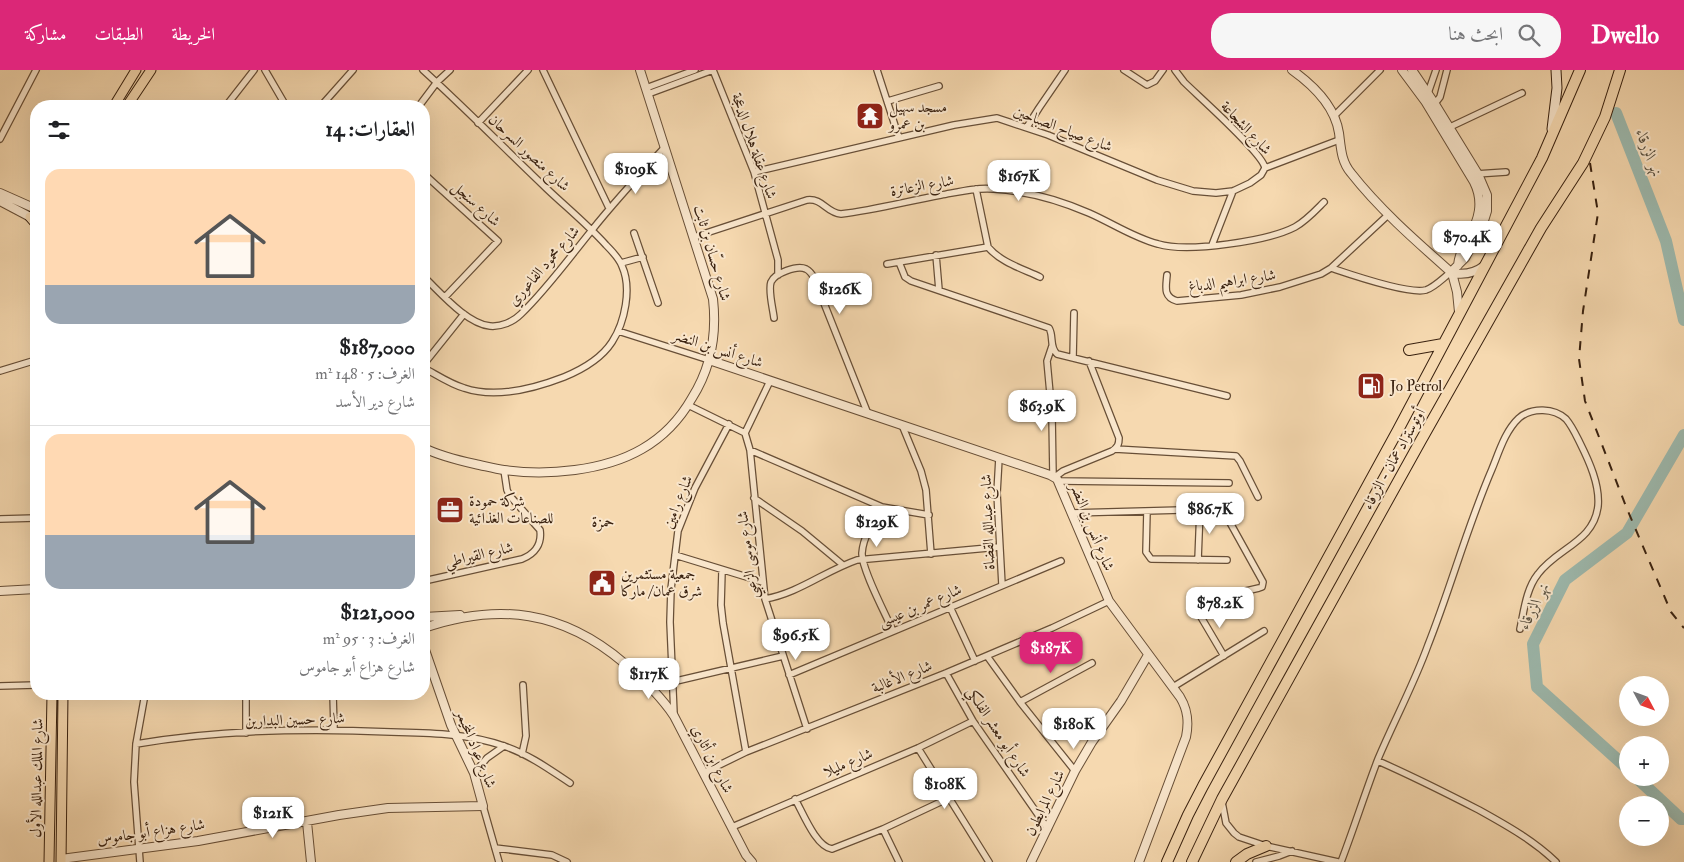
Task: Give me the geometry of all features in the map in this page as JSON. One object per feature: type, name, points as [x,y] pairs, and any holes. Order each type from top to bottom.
[{"type":"highway","name":"أوتوستراد عمان - الزرقاء","points":[[1167,862],[1196,801],[1443,344],[1550,141],[1580,70]]},
{"type":"highway","name":"أوتوستراد عمان - الزرقاء","points":[[1192,862],[1222,800],[1475,344],[1541,228],[1583,163],[1605,117],[1621,70]]},
{"type":"highway","points":[[1409,350],[1443,344]]},
{"type":"highway","points":[[1236,862],[1266,846]]},
{"type":"main road","points":[[130,100],[151,70]]},
{"type":"main road","points":[[1550,141],[1555,107],[1556,70]]},
{"type":"main road","points":[[117,100],[133,71]]},
{"type":"main road","name":"شارع الملك عبدالله الأول","points":[[49,862],[52,700]]},
{"type":"main road","name":"شارع الملك عبدالله الأول","points":[[61,860],[63,700]]},
{"type":"street","points":[[0,139],[36,70]]},
{"type":"street","points":[[231,100],[254,70]]},
{"type":"street","points":[[265,70],[282,100]]},
{"type":"street","points":[[326,100],[353,70]]},
{"type":"street","name":"شارع منصور السرحان","points":[[423,70],[592,230],[621,263],[627,292],[625,308],[618,331],[612,342],[590,363],[573,373],[549,383],[531,388],[497,393],[474,391],[456,386],[430,371]]},
{"type":"street","points":[[424,100],[437,82],[450,70]]},
{"type":"street","points":[[478,123],[528,70]]},
{"type":"street","points":[[543,70],[610,208]]},
{"type":"street","name":"شارع حسّان بن ثابت","points":[[430,450],[446,457],[504,470],[535,473],[583,468],[624,458],[641,450],[661,436],[688,405],[704,376],[709,360],[714,325],[713,299],[640,70]]},
{"type":"street","points":[[647,91],[695,70]]},
{"type":"street","points":[[647,91],[713,70]]},
{"type":"street","name":"شارع عقلة هلال الدعجة","points":[[713,70],[754,172],[778,260],[778,275],[772,280],[770,287],[774,318]]},
{"type":"street","points":[[877,70],[899,138]]},
{"type":"street","points":[[1027,127],[1065,70]]},
{"type":"street","points":[[1124,70],[1147,85],[1155,81],[1163,70]]},
{"type":"street","name":"شارع الشجاعة","points":[[1175,70],[1184,82],[1248,144],[1262,160],[1265,168],[1339,140]]},
{"type":"street","points":[[1292,70],[1322,97],[1329,106],[1334,116],[1342,156],[1351,173],[1388,215],[1451,272],[1457,292],[1459,312]]},
{"type":"street","points":[[1334,116],[1380,70]]},
{"type":"street","points":[[1331,268],[1358,278],[1414,291],[1428,290],[1465,258],[1486,217],[1488,206],[1487,194],[1478,174],[1450,127],[1425,102],[1402,70]]},
{"type":"street","points":[[1412,70],[1428,93],[1432,107],[1479,194],[1480,207],[1475,224],[1460,253],[1458,265]]},
{"type":"street","points":[[1425,102],[1436,70]]},
{"type":"street","points":[[1432,107],[1441,93],[1447,70]]},
{"type":"street","points":[[888,101],[939,86]]},
{"type":"street","points":[[1450,127],[1522,93]]},
{"type":"street","name":"شارع صياح الصباحين","points":[[754,172],[990,118],[997,118],[1027,127],[1173,186],[1204,193],[1233,191],[1250,183],[1261,175],[1265,168]]},
{"type":"street","name":"شارع محمود الفاعوري","points":[[430,283],[464,314],[488,326],[497,326],[513,321],[521,315],[610,208],[665,147]]},
{"type":"street","points":[[1470,176],[1506,172]]},
{"type":"street","name":"شارع سنجل","points":[[430,179],[498,241],[445,297]]},
{"type":"street","name":"شارع الزعاترة","points":[[694,237],[806,200],[813,199],[835,214],[841,214],[976,189],[993,188],[1045,197],[1089,213],[1159,245],[1183,248],[1271,236],[1296,226],[1310,216],[1324,202]]},
{"type":"street","points":[[976,189],[988,246],[992,251],[1010,263],[1040,278]]},
{"type":"street","points":[[1212,245],[1233,191]]},
{"type":"street","points":[[0,193],[30,211]]},
{"type":"street","points":[[0,201],[30,212]]},
{"type":"street","name":"شارع ابراهيم الدباغ","points":[[1167,275],[1166,293],[1170,298],[1177,301],[1241,295],[1280,287],[1306,279],[1331,268],[1388,215]]},
{"type":"street","points":[[634,234],[658,303]]},
{"type":"street","points":[[887,264],[988,246]]},
{"type":"street","points":[[936,256],[939,290]]},
{"type":"street","points":[[621,263],[642,257]]},
{"type":"street","points":[[778,260],[790,271]]},
{"type":"street","points":[[899,262],[908,279],[1044,325],[1053,333],[1052,346],[1047,360],[1056,478]]},
{"type":"street","points":[[1451,272],[1472,273],[1484,266]]},
{"type":"street","points":[[778,275],[803,268],[809,271],[814,278],[868,414]]},
{"type":"street","points":[[1073,358],[1074,313]]},
{"type":"street","points":[[430,356],[464,314]]},
{"type":"street","name":"شارع أنس بن النضر","points":[[618,331],[1056,478],[1109,602],[1173,687],[1187,710],[1186,738],[1139,862]]},
{"type":"street","points":[[1052,346],[1057,354],[1227,396]]},
{"type":"street","points":[[0,371],[30,362]]},
{"type":"street","points":[[1089,362],[1119,438],[1118,446],[1115,449]]},
{"type":"street","points":[[688,405],[745,433],[770,381]]},
{"type":"street","points":[[1222,800],[1224,817],[1230,829],[1239,837],[1266,846],[1340,862],[1378,761],[1428,646],[1479,498],[1502,444],[1520,417],[1530,412],[1542,410],[1553,412],[1563,417],[1571,425],[1592,471],[1598,495],[1598,506],[1595,517],[1584,536],[1543,568],[1533,580],[1520,629]]},
{"type":"street","name":"شارع رامين","points":[[674,716],[671,589],[678,531],[695,488],[729,424]]},
{"type":"street","points":[[902,425],[923,477],[929,515],[931,554]]},
{"type":"street","name":"شارع موسى الزعبي","points":[[745,433],[750,450],[765,600],[807,729]]},
{"type":"street","points":[[1056,478],[1063,471],[1115,449],[1236,456],[1240,460],[1258,498]]},
{"type":"street","points":[[750,450],[882,507],[929,515]]},
{"type":"street","name":"شارع عبدالله القضاة","points":[[999,458],[996,486],[1002,585]]},
{"type":"street","name":"شارع القيراطي","points":[[430,581],[522,558],[528,556],[537,548],[540,541],[540,530],[510,496],[507,490],[504,470]]},
{"type":"street","points":[[1056,478],[1229,483]]},
{"type":"street","points":[[754,498],[802,531],[843,565]]},
{"type":"street","points":[[882,507],[863,546],[862,559],[893,631]]},
{"type":"street","points":[[1071,513],[1200,509],[1219,509],[1225,512],[1263,585],[1259,588],[1224,596]]},
{"type":"street","points":[[1198,560],[1200,509]]},
{"type":"street","points":[[1147,511],[1146,552],[1149,558],[1154,560],[1227,560]]},
{"type":"street","points":[[0,519],[30,518]]},
{"type":"street","points":[[765,600],[795,590],[843,565],[862,559],[999,547]]},
{"type":"street","points":[[675,555],[762,582]]},
{"type":"street","name":"شارع عمر بن عيسى","points":[[789,675],[1061,561]]},
{"type":"street","points":[[722,571],[721,605],[746,752]]},
{"type":"street","points":[[0,591],[30,589]]},
{"type":"street","name":"شارع الأغالبة","points":[[703,773],[746,752],[946,673],[1109,602]]},
{"type":"street","points":[[950,607],[975,661]]},
{"type":"street","points":[[1198,612],[1224,656]]},
{"type":"street","name":"شارع ابن أثاري","points":[[430,627],[489,613],[534,616],[571,628],[610,651],[639,675],[659,695],[674,716],[752,862]]},
{"type":"street","name":"شارع ابن أثاري","points":[[430,617],[477,615]]},
{"type":"street","points":[[1173,687],[1264,631]]},
{"type":"street","name":"شارع المرابطون","points":[[1031,862],[1075,771],[1092,742],[1121,701],[1148,655]]},
{"type":"street","points":[[672,682],[783,656]]},
{"type":"street","points":[[987,656],[1020,702],[1075,771]]},
{"type":"street","name":"شارع عواد المخيمر","points":[[430,664],[451,725],[474,773],[499,862]]},
{"type":"street","points":[[1020,702],[1092,664]]},
{"type":"street","name":"شارع أبو معشر الفلكي","points":[[946,673],[973,722],[1048,829]]},
{"type":"street","points":[[0,686],[30,685]]},
{"type":"street","points":[[522,754],[526,736],[523,685]]},
{"type":"street","points":[[140,862],[134,782],[136,744],[144,700]]},
{"type":"street","points":[[246,700],[246,733]]},
{"type":"street","points":[[333,700],[334,730]]},
{"type":"street","name":"شارع مليلا","points":[[732,827],[918,748],[973,722]]},
{"type":"street","name":"شارع حسين البدارين","points":[[136,744],[167,739],[246,733],[334,730],[456,734],[504,746],[522,754],[570,783]]},
{"type":"street","points":[[474,773],[487,758],[504,746]]},
{"type":"street","points":[[918,748],[989,862]]},
{"type":"street","points":[[1378,761],[1491,817],[1527,838],[1556,862]]},
{"type":"street","points":[[795,799],[819,842],[827,849],[836,849],[949,798]]},
{"type":"street","name":"شارع هزاع أبو جاموس","points":[[61,860],[198,841],[388,808],[483,806]]},
{"type":"street","points":[[306,822],[311,862]]},
{"type":"street","points":[[883,829],[899,862]]},
{"type":"street","points":[[495,848],[552,855],[567,862]]},
{"type":"street","points":[[1256,862],[1292,851]]},
{"type":"waterway","name":"نهر الزرقاء","points":[[1616,113],[1666,241],[1684,320]]},
{"type":"waterway","name":"نهر الزرقاء","points":[[1619,761],[1537,687],[1533,644],[1565,580],[1627,533],[1684,435]]},
{"type":"waterway","name":"نهر الزرقاء","points":[[1646,786],[1681,819],[1684,819]]},
{"type":"railway","points":[[1590,163],[1598,213],[1583,311],[1579,359],[1585,401],[1627,509],[1671,612],[1684,628]]},
{"type":"place","name":"مسجد سهيل بن عمرو","points":[[870,116]]},
{"type":"place","name":"Jo Petrol","points":[[1371,386]]},
{"type":"place","name":"شركة حمودة للصناعات الغذائية","points":[[450,510]]},
{"type":"place","name":"جمعية مستثمرين شرق عمان/ ماركا","points":[[602,583]]},
{"type":"district","name":"حمزة","points":[[603,522]]}]
